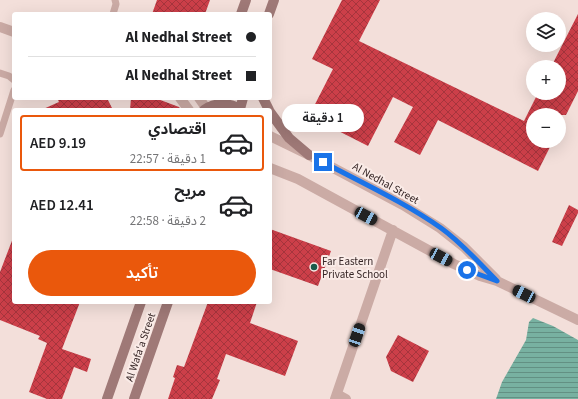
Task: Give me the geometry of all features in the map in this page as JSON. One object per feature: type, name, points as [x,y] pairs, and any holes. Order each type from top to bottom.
[{"type":"street","points":[[242,12],[246,0]]},
{"type":"street","points":[[270,12],[274,0]]},
{"type":"street","points":[[0,27],[12,31]]},
{"type":"street","points":[[209,106],[221,104],[231,105],[238,108]]},
{"type":"street","points":[[272,115],[289,138],[309,155]]},
{"type":"street","name":"Al Nedhal Street","points":[[272,137],[403,205],[440,228],[464,247],[497,281]]},
{"type":"street","name":"Al Nedhal Street","points":[[272,169],[298,179],[454,264],[480,276],[497,281],[578,320]]},
{"type":"street","points":[[346,399],[336,397],[393,230]]},
{"type":"street","name":"Al Wafa'a Street","points":[[107,399],[139,304]]},
{"type":"street","name":"Al Wafa'a Street","points":[[134,399],[167,304]]},
{"type":"lane","points":[[114,12],[116,4],[115,0]]},
{"type":"lane","points":[[0,73],[12,78]]},
{"type":"lane","points":[[0,134],[12,96]]},
{"type":"water","points":[[533,318],[553,326],[578,340],[578,399],[496,399],[502,382],[526,340],[529,322]]},
{"type":"building","points":[[157,0],[210,0],[206,12],[153,12]]},
{"type":"building","points":[[342,0],[380,0],[359,41],[524,121],[526,117],[526,148],[550,148],[538,171],[438,120],[420,155],[394,142],[413,107],[393,97],[368,146],[309,116],[333,69],[312,59]]},
{"type":"building","points":[[578,14],[578,91],[566,115],[566,108],[530,108],[534,100],[566,100],[566,60],[555,60],[559,52],[566,52],[566,38]]},
{"type":"building","points":[[58,100],[108,100],[112,108],[46,108],[59,102]]},
{"type":"building","points":[[131,100],[160,100],[180,108],[130,108]]},
{"type":"building","points":[[569,205],[578,210],[578,213],[562,246],[552,242]]},
{"type":"building","points":[[272,230],[331,251],[318,286],[272,270]]},
{"type":"building","points":[[12,241],[12,304],[79,304],[62,349],[91,359],[87,372],[74,367],[62,399],[47,399],[29,392],[47,343],[38,339],[40,336],[0,320],[0,272]]},
{"type":"building","points":[[207,304],[256,304],[250,323],[298,341],[285,376],[226,354],[217,379],[220,380],[212,399],[168,399],[175,378],[173,377],[177,365],[184,367]]},
{"type":"building","points":[[398,335],[429,351],[413,382],[391,371],[386,357]]},
{"type":"place","name":"Far Eastern Private School","points":[[314,267]]},
{"type":"route","points":[[323,162],[403,205],[440,228],[464,247],[497,281],[467,270]]}]
